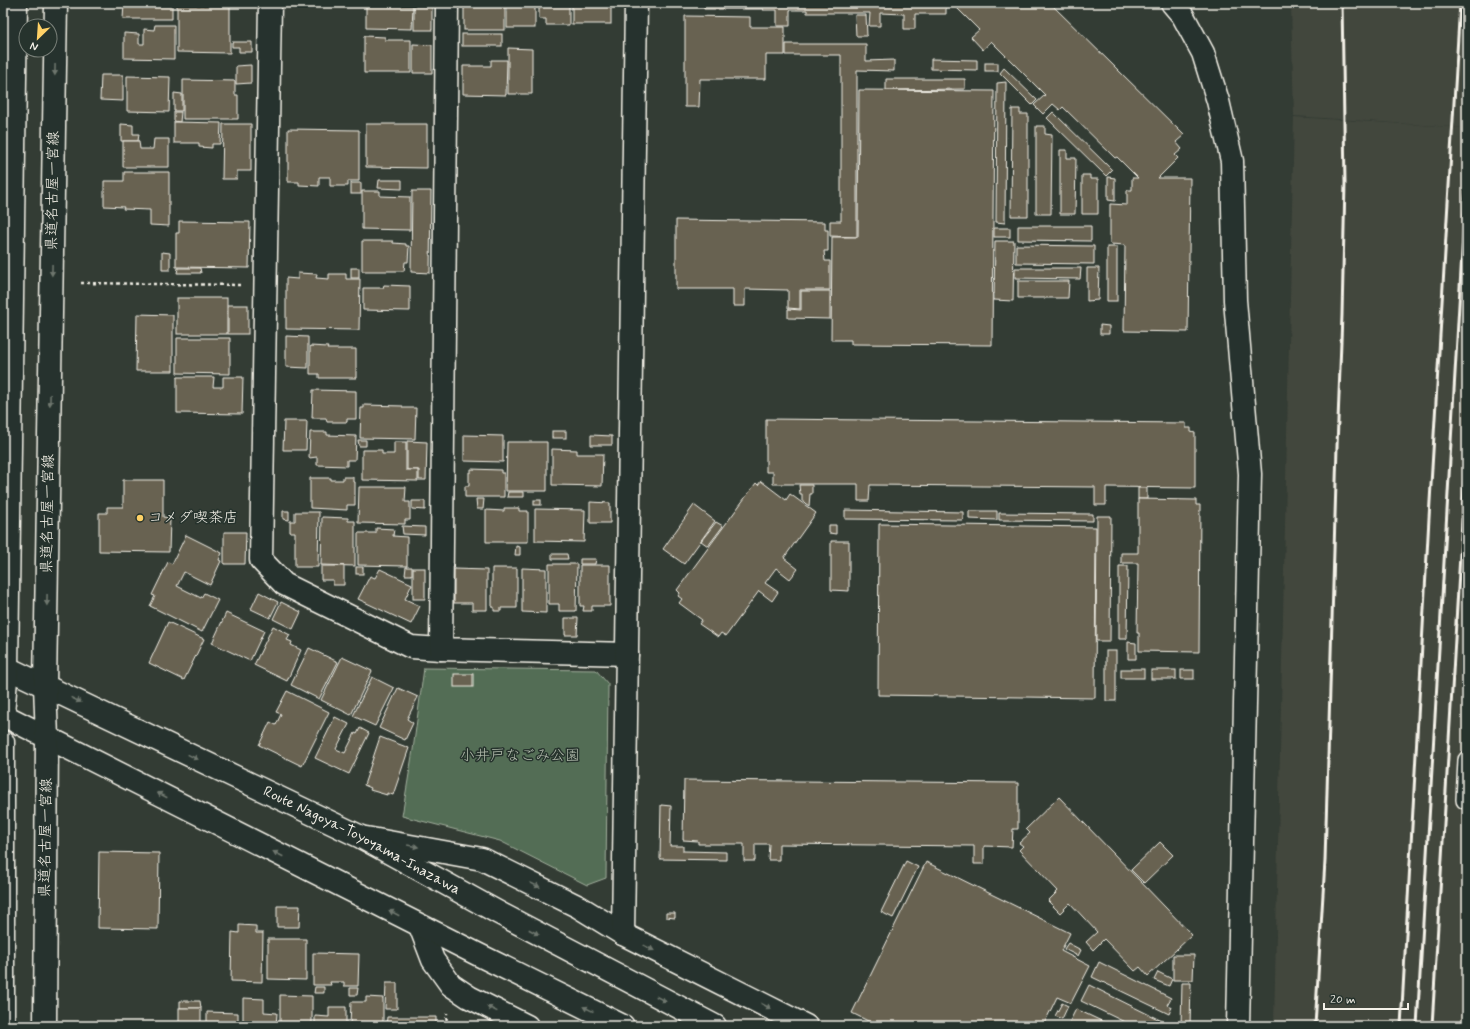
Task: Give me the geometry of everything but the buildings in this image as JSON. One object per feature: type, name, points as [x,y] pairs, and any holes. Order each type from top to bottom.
[{"type":"street","points":[[16,3],[3,715],[420,926],[623,1026]]},
{"type":"street","name":"県道名古屋一宮線","points":[[45,1026],[46,686],[56,3]]},
{"type":"street","points":[[270,3],[261,560],[284,584],[411,647],[627,654]]},
{"type":"street","points":[[441,648],[447,3]]},
{"type":"street","points":[[623,934],[636,3]]},
{"type":"street","points":[[1172,3],[1183,16],[1203,53],[1218,101],[1232,161],[1236,300],[1250,474],[1238,1026]]},
{"type":"street","name":"Route Nagoya-Toyoyama-Inazawa","points":[[5,667],[361,837],[499,913],[715,1026]]},
{"type":"street","points":[[3,742],[3,1026]]},
{"type":"street","points":[[361,837],[482,859],[579,907],[623,934],[806,1026]]},
{"type":"street","points":[[420,926],[433,960],[451,985],[469,997],[527,1026]]},
{"type":"lane","points":[[1467,760],[1465,800],[1467,800]]},
{"type":"path","points":[[81,283],[266,285]]},
{"type":"shaded area","points":[[1291,3],[1467,3],[1467,128],[1294,116]]},
{"type":"shaded area","points":[[1294,117],[1467,128],[1467,1026],[1274,1026]]},
{"type":"green space","name":"小井戸なごみ公園","points":[[424,668],[596,670],[608,684],[606,878],[587,885],[500,841],[402,816]]},
{"type":"railway","points":[[1315,1026],[1325,861],[1342,315],[1345,183],[1342,3]]},
{"type":"railway","points":[[1401,1026],[1429,518],[1460,3]]},
{"type":"railway","points":[[1417,1026],[1467,167]]},
{"type":"railway","points":[[1432,1026],[1467,437]]},
{"type":"place","name":"コメダ喫茶店","points":[[140,518]]}]
